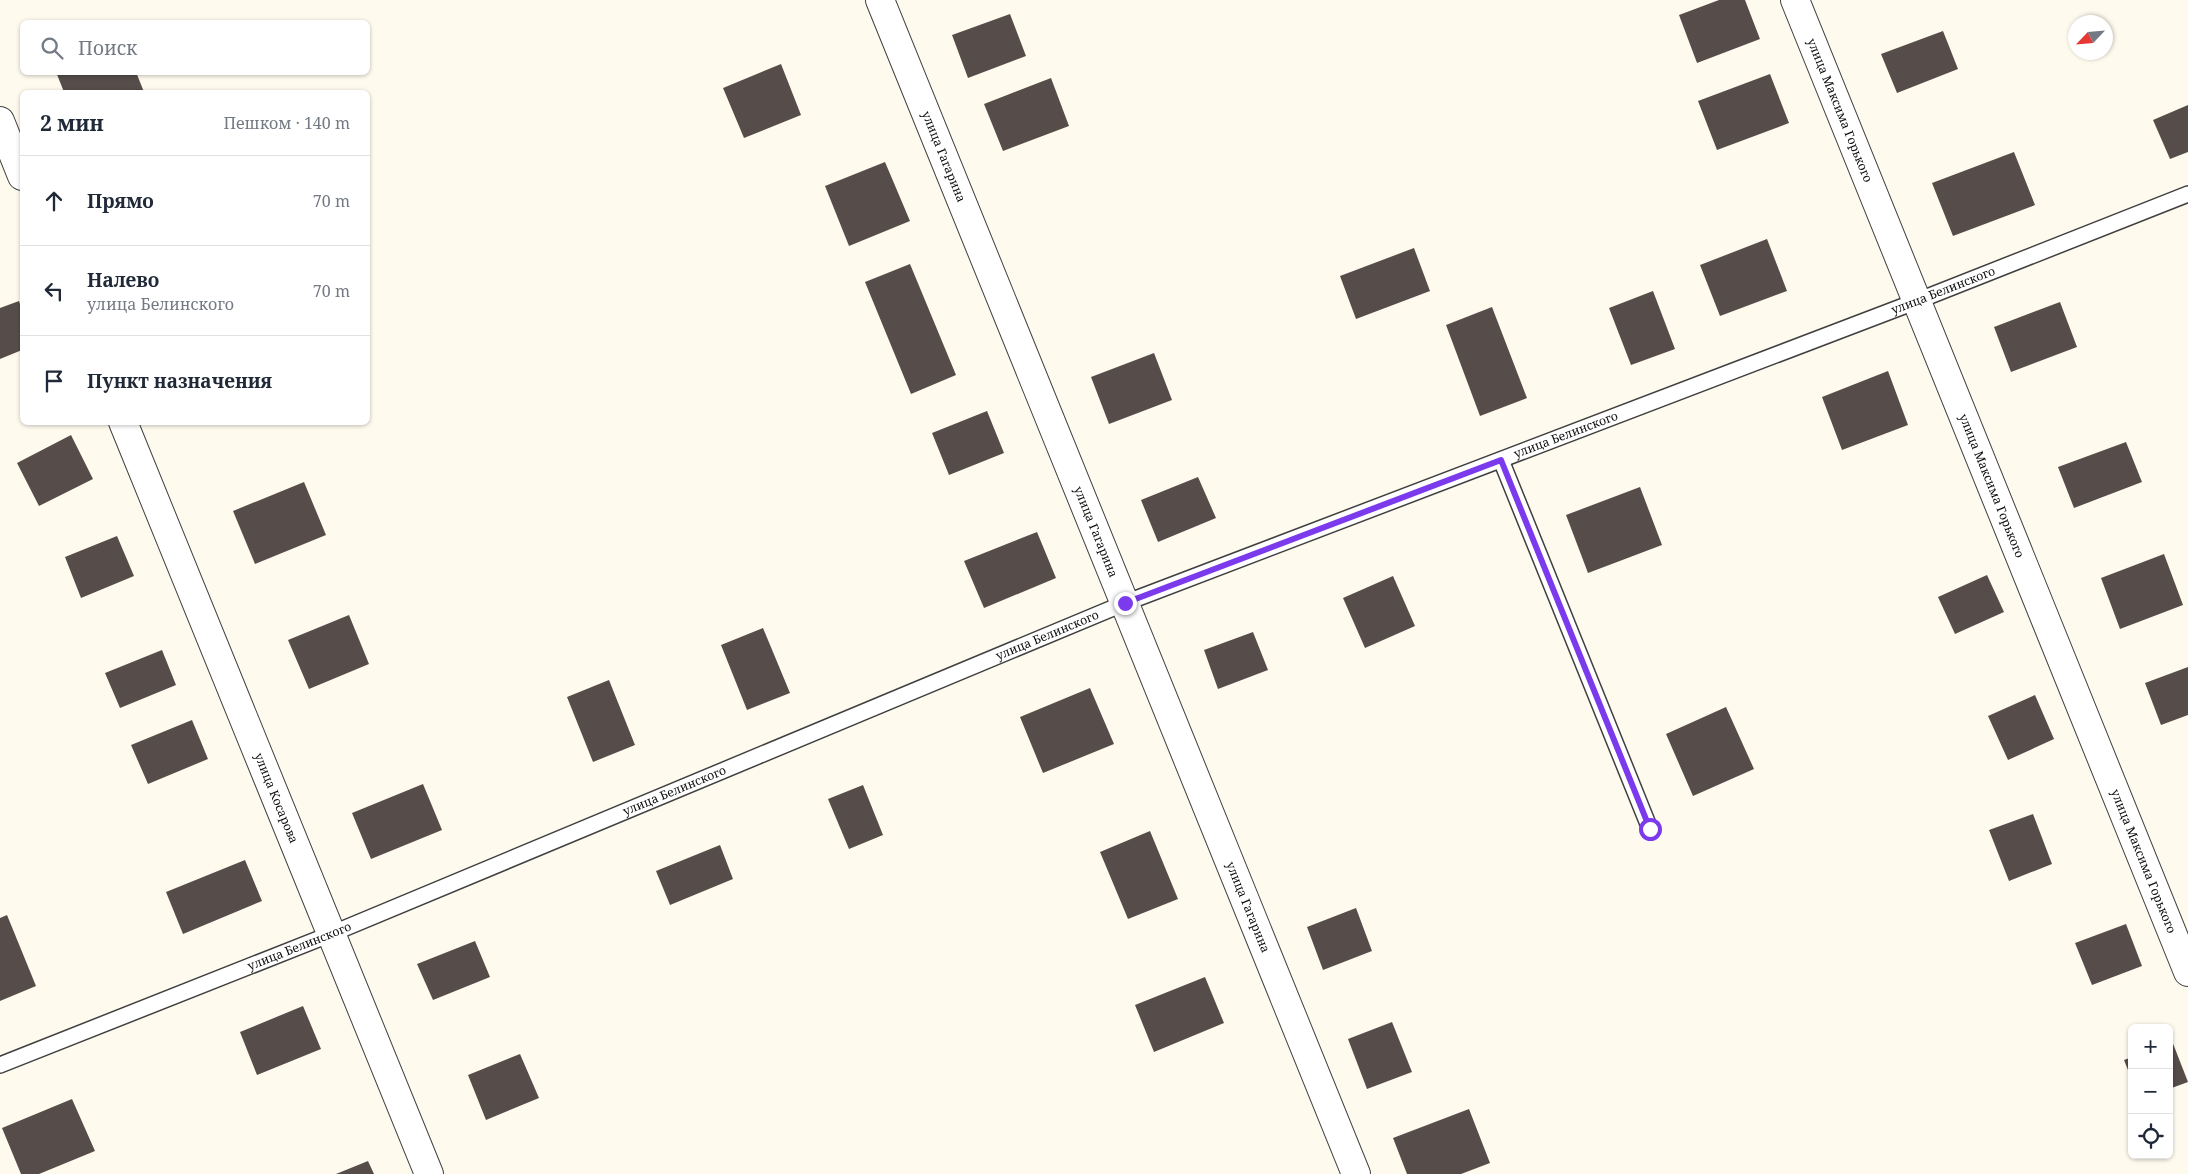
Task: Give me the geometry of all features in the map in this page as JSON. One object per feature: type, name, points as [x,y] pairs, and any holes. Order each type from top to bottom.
[{"type":"street","name":"улица Гагарина","points":[[880,0],[1356,1174]]},
{"type":"street","name":"улица Максима Горького","points":[[1794,0],[2188,972]]},
{"type":"street","points":[[0,121],[20,171]]},
{"type":"street","name":"улица Косарова","points":[[124,425],[429,1174]]},
{"type":"lane","name":"улица Белинского","points":[[0,1066],[331,934],[1125,603],[1917,301],[2188,194]]},
{"type":"lane","points":[[1501,460],[1650,829]]},
{"type":"building","points":[[1719,0],[1745,0],[1760,39],[1697,63],[1679,15]]},
{"type":"building","points":[[1010,14],[1026,56],[968,78],[952,35]]},
{"type":"building","points":[[1943,31],[1958,69],[1897,93],[1881,54]]},
{"type":"building","points":[[781,64],[801,115],[744,138],[723,88]]},
{"type":"building","points":[[1770,74],[1789,123],[1717,150],[1698,101]]},
{"type":"building","points":[[57,75],[137,75],[143,90],[63,90]]},
{"type":"building","points":[[1051,78],[1069,126],[1003,151],[984,104]]},
{"type":"building","points":[[2188,105],[2188,152],[2170,159],[2153,120]]},
{"type":"building","points":[[2014,152],[2035,205],[1953,236],[1932,183]]},
{"type":"building","points":[[885,162],[910,221],[849,246],[825,186]]},
{"type":"building","points":[[1767,239],[1787,291],[1720,316],[1700,265]]},
{"type":"building","points":[[1414,248],[1430,291],[1356,319],[1340,276]]},
{"type":"building","points":[[910,264],[956,375],[911,394],[865,282]]},
{"type":"building","points":[[1653,291],[1675,349],[1631,365],[1609,308]]},
{"type":"building","points":[[19,301],[20,304],[20,351],[0,359],[0,308]]},
{"type":"building","points":[[2060,302],[2077,347],[2011,372],[1994,327]]},
{"type":"building","points":[[1492,307],[1527,398],[1480,416],[1446,325]]},
{"type":"building","points":[[1154,353],[1172,400],[1109,424],[1091,377]]},
{"type":"building","points":[[1888,371],[1908,425],[1842,450],[1822,397]]},
{"type":"building","points":[[987,411],[1004,453],[949,475],[932,433]]},
{"type":"building","points":[[71,435],[93,479],[39,506],[17,463]]},
{"type":"building","points":[[2126,442],[2142,482],[2074,508],[2058,467]]},
{"type":"building","points":[[1198,477],[1216,518],[1158,542],[1141,500]]},
{"type":"building","points":[[304,482],[326,535],[255,564],[233,511]]},
{"type":"building","points":[[1640,487],[1662,545],[1588,573],[1566,515]]},
{"type":"building","points":[[1037,532],[1056,578],[984,608],[964,561]]},
{"type":"building","points":[[117,536],[134,576],[81,598],[65,557]]},
{"type":"building","points":[[2164,554],[2183,605],[2120,629],[2101,578]]},
{"type":"building","points":[[1987,575],[2004,612],[1955,634],[1938,597]]},
{"type":"building","points":[[1393,576],[1415,626],[1365,648],[1343,598]]},
{"type":"building","points":[[349,615],[369,664],[309,689],[288,640]]},
{"type":"building","points":[[763,628],[790,693],[747,710],[721,645]]},
{"type":"building","points":[[1253,632],[1268,670],[1218,689],[1204,650]]},
{"type":"building","points":[[162,650],[176,685],[120,708],[105,673]]},
{"type":"building","points":[[2188,667],[2188,715],[2161,725],[2145,683]]},
{"type":"building","points":[[609,680],[635,745],[593,762],[567,697]]},
{"type":"building","points":[[1090,688],[1114,744],[1043,773],[1020,717]]},
{"type":"building","points":[[2035,695],[2054,739],[2008,760],[1988,716]]},
{"type":"building","points":[[1726,707],[1754,769],[1693,796],[1666,734]]},
{"type":"building","points":[[192,720],[208,759],[148,784],[131,745]]},
{"type":"building","points":[[423,784],[442,830],[371,859],[352,813]]},
{"type":"building","points":[[863,785],[883,835],[849,849],[828,799]]},
{"type":"building","points":[[2033,814],[2052,864],[2009,881],[1989,830]]},
{"type":"building","points":[[1150,831],[1178,899],[1128,919],[1100,852]]},
{"type":"building","points":[[720,845],[733,879],[670,905],[656,871]]},
{"type":"building","points":[[245,860],[262,901],[183,934],[166,892]]},
{"type":"building","points":[[1356,908],[1372,951],[1323,970],[1307,927]]},
{"type":"building","points":[[7,915],[36,986],[0,1001],[0,918]]},
{"type":"building","points":[[2126,924],[2142,966],[2092,985],[2075,943]]},
{"type":"building","points":[[475,941],[490,977],[433,1000],[417,964]]},
{"type":"building","points":[[1205,977],[1224,1023],[1154,1052],[1135,1005]]},
{"type":"building","points":[[303,1006],[321,1049],[257,1075],[240,1032]]},
{"type":"building","points":[[1392,1022],[1412,1072],[1367,1089],[1348,1039]]},
{"type":"building","points":[[2173,1044],[2188,1082],[2173,1088]]},
{"type":"building","points":[[520,1054],[539,1098],[486,1120],[468,1075]]},
{"type":"building","points":[[2128,1058],[2128,1070],[2124,1060]]},
{"type":"building","points":[[72,1099],[95,1151],[39,1174],[21,1174],[2,1128]]},
{"type":"building","points":[[1469,1109],[1490,1163],[1461,1174],[1407,1174],[1393,1138]]},
{"type":"building","points":[[368,1161],[374,1174],[336,1174]]},
{"type":"route","points":[[1125,603],[1501,460],[1650,829]]}]
